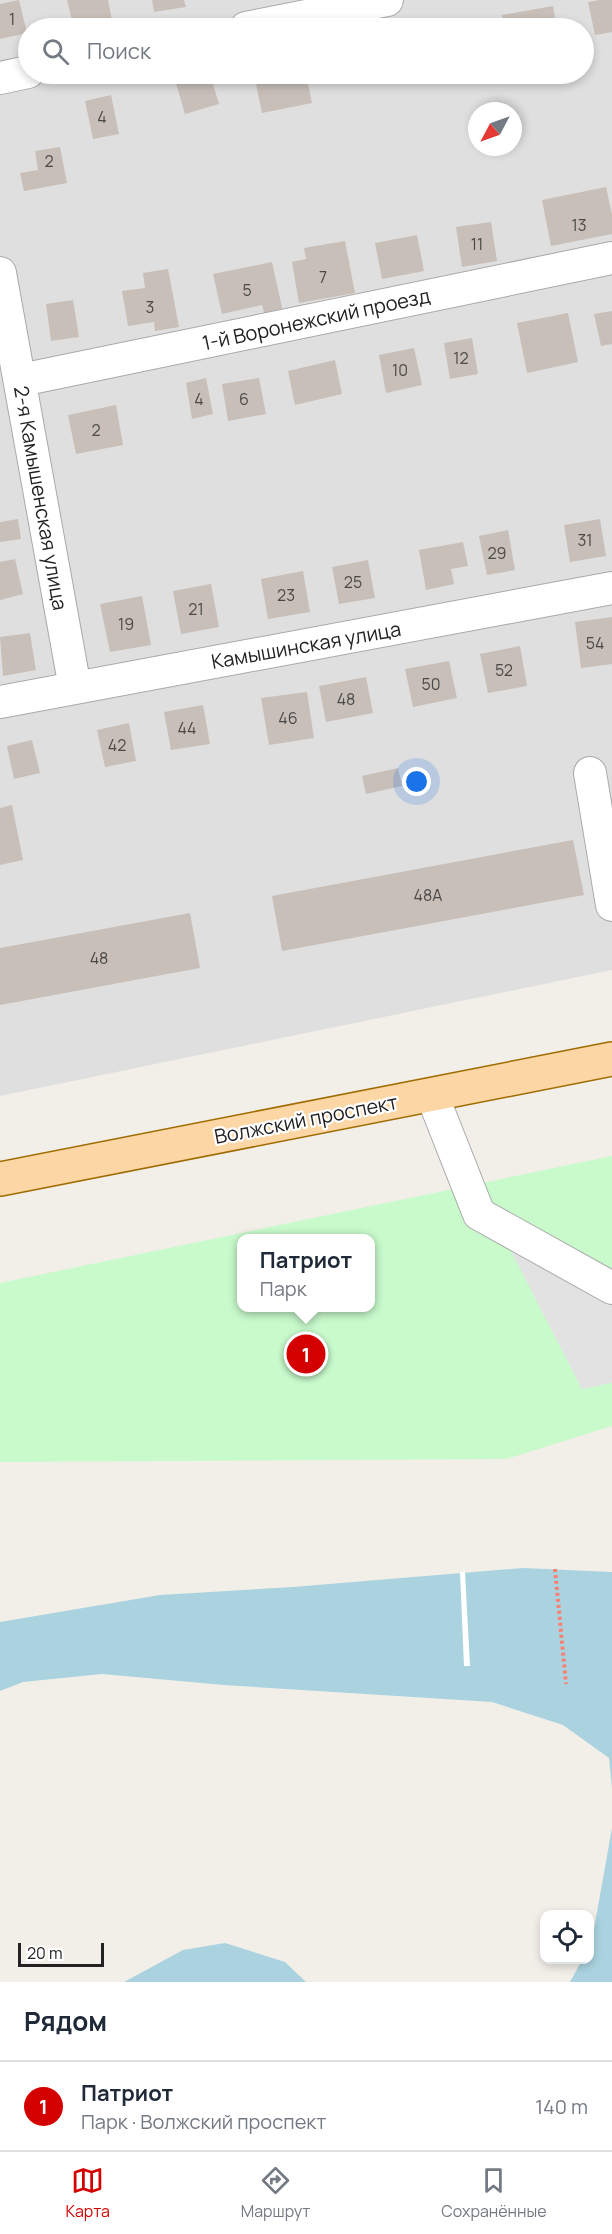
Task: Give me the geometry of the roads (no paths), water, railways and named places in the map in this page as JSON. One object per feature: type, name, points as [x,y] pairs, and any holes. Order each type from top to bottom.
[{"type":"main road","name":"Волжский проспект","points":[[0,1179],[612,1059]]},
{"type":"street","points":[[296,18],[387,0]]},
{"type":"street","points":[[0,78],[18,74]]},
{"type":"street","name":"1-й Воронежский проезд","points":[[21,380],[612,258]]},
{"type":"street","name":"2-я Камышенская улица","points":[[0,273],[75,688]]},
{"type":"street","name":"Камышинская улица","points":[[0,702],[612,588]]},
{"type":"street","points":[[590,773],[612,905]]},
{"type":"street","points":[[432,1095],[478,1214],[612,1288]]},
{"type":"water","points":[[523,1568],[612,1572],[612,1788],[609,1758],[563,1725],[492,1702],[224,1685],[102,1674],[23,1682],[0,1691],[0,1622],[160,1595],[293,1587]]},
{"type":"water","points":[[612,1828],[612,1982],[570,1982],[580,1964],[594,1964],[594,1929]]},
{"type":"water","points":[[225,1943],[285,1962],[306,1982],[124,1982],[183,1950]]},
{"type":"place","name":"Патриот","points":[[306,1354]]}]
